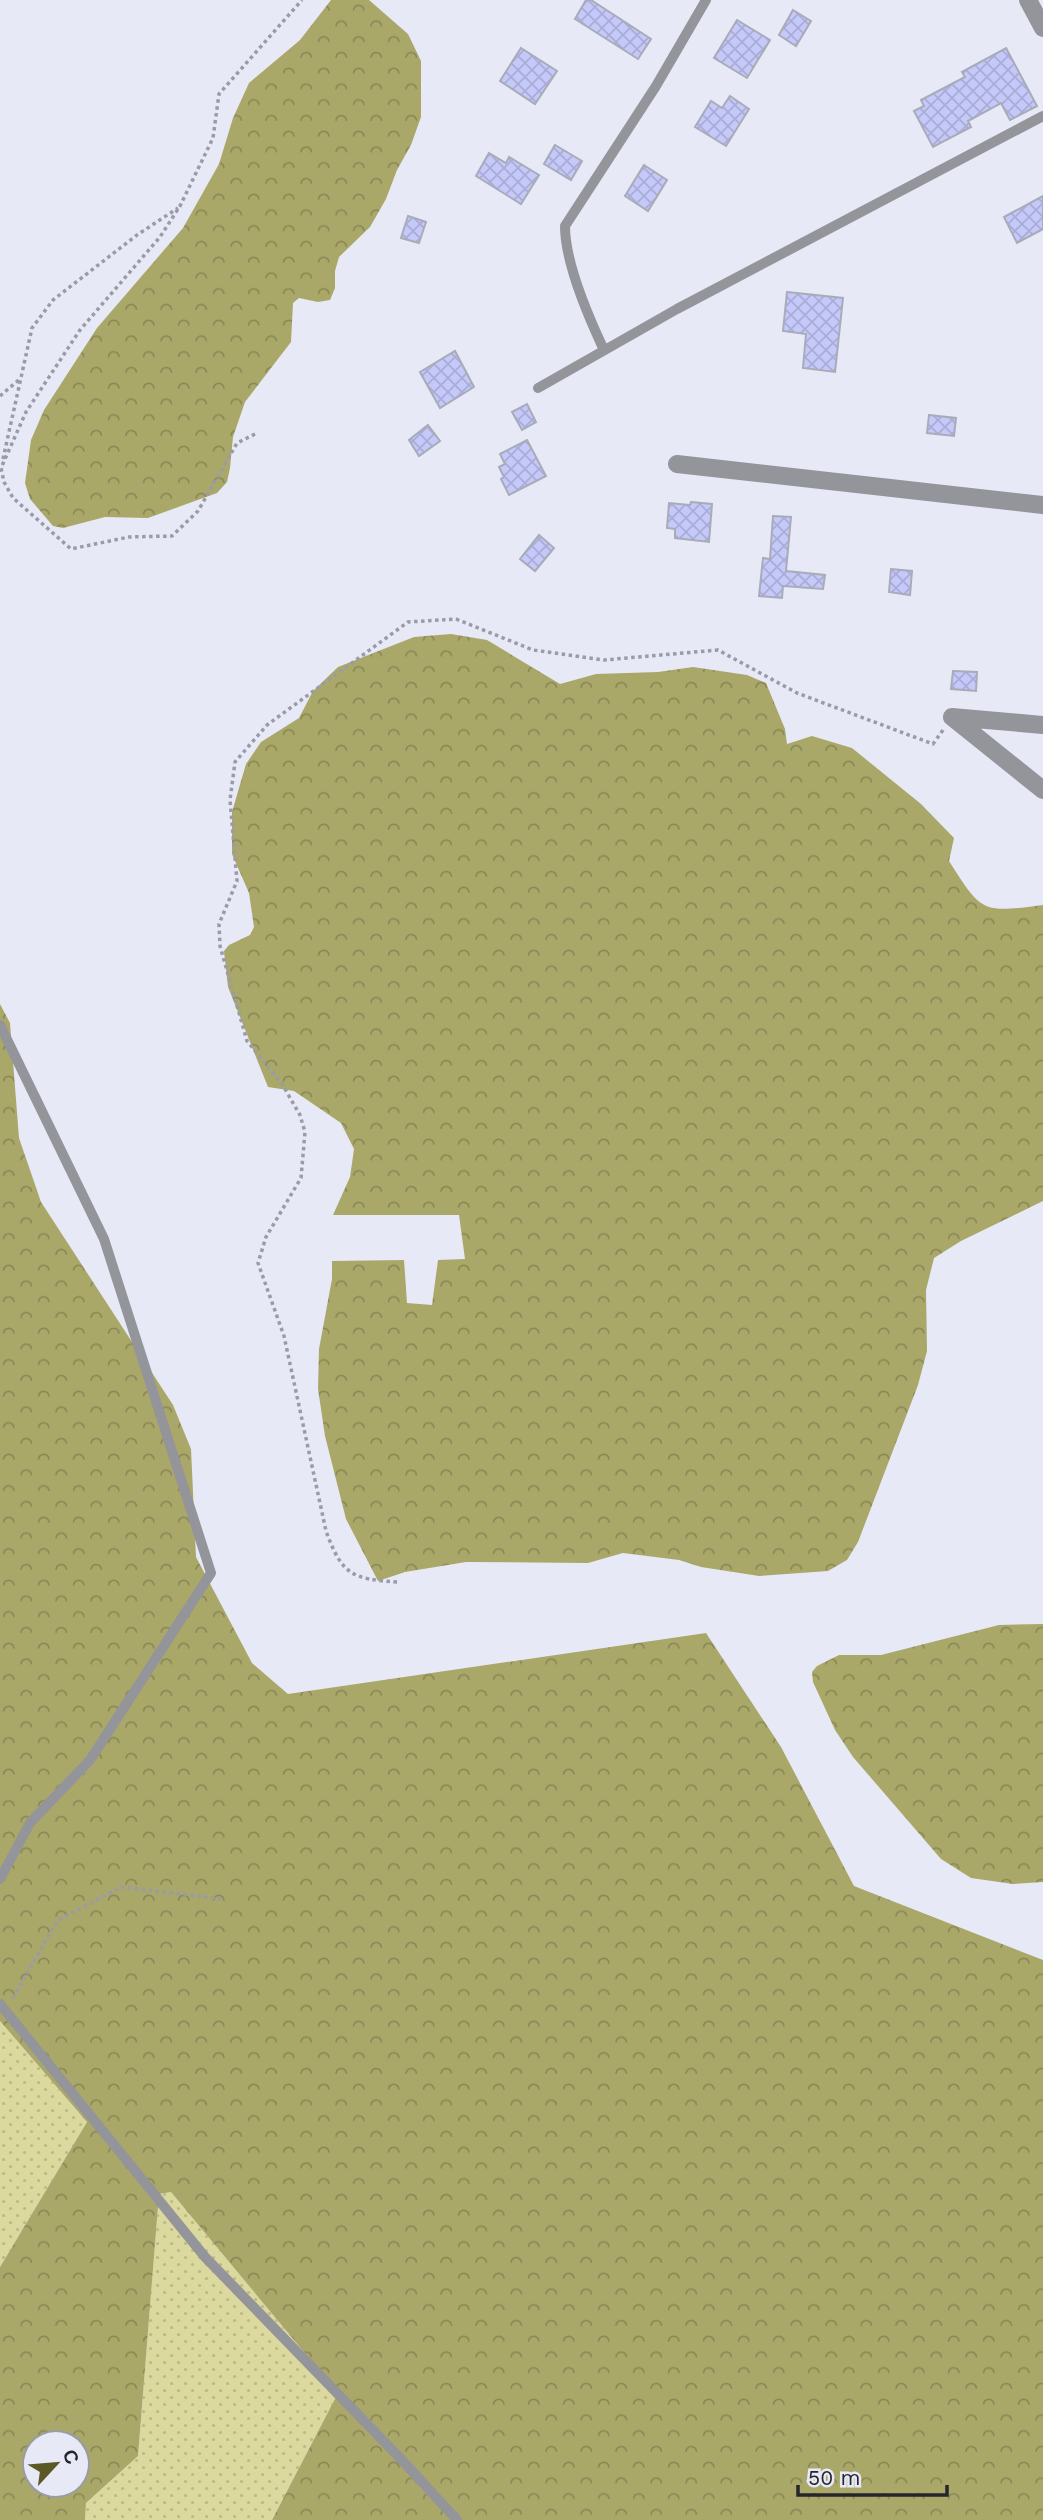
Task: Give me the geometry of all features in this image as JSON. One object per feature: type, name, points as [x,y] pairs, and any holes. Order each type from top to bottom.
[{"type":"street","points":[[1028,0],[1043,28]]},
{"type":"street","points":[[677,464],[1043,505]]},
{"type":"street","points":[[952,717],[1043,726]]},
{"type":"street","points":[[952,717],[1043,790]]},
{"type":"lane","points":[[604,350],[592,324],[565,244],[565,226],[656,86],[706,0]]},
{"type":"lane","points":[[538,388],[677,309],[1043,116]]},
{"type":"lane","points":[[0,1025],[104,1239],[211,1573],[90,1760],[30,1824],[0,1879]]},
{"type":"lane","points":[[3,2008],[205,2257],[457,2520]]},
{"type":"path","points":[[1,468],[26,412],[80,330],[160,237],[180,206],[213,138],[219,94],[302,0]]},
{"type":"path","points":[[180,206],[136,235],[53,300],[32,328],[1,468],[4,482],[13,498],[71,550],[129,537],[172,536],[198,511],[237,443],[254,434]]},
{"type":"path","points":[[0,396],[22,378]]},
{"type":"path","points":[[397,1582],[367,1580],[351,1573],[335,1557],[326,1531],[284,1336],[258,1263],[266,1237],[301,1178],[305,1132],[300,1115],[282,1084],[247,1041],[219,946],[219,924],[237,881],[230,800],[235,762],[267,725],[408,622],[456,619],[533,650],[604,660],[718,650],[797,693],[933,744],[952,717]]},
{"type":"path","points":[[3,2008],[57,1921],[121,1887],[223,1899]]},
{"type":"shaded area","points":[[0,2021],[87,2122],[0,2267]]},
{"type":"shaded area","points":[[171,2192],[338,2393],[272,2520],[85,2520],[86,2503],[138,2456],[159,2194]]},
{"type":"green space","points":[[331,0],[369,0],[408,34],[421,61],[421,117],[386,199],[370,227],[339,257],[335,271],[335,288],[330,300],[318,302],[299,298],[293,303],[291,342],[245,402],[233,437],[227,482],[217,493],[148,518],[105,517],[63,528],[53,526],[30,499],[25,483],[31,440],[44,410],[97,328],[183,228],[219,164],[233,118],[249,83],[300,40]]},
{"type":"green space","points":[[451,634],[487,640],[560,684],[596,674],[658,672],[693,667],[747,675],[766,683],[785,729],[787,744],[812,736],[852,748],[921,804],[954,838],[949,861],[977,900],[995,908],[1007,909],[1043,905],[1043,1201],[961,1241],[934,1258],[926,1290],[927,1351],[918,1385],[858,1542],[847,1560],[828,1571],[759,1576],[701,1567],[679,1560],[623,1553],[588,1563],[466,1562],[405,1572],[378,1581],[346,1519],[325,1436],[318,1389],[319,1349],[332,1279],[332,1261],[404,1260],[407,1303],[432,1305],[438,1260],[465,1259],[459,1215],[333,1215],[350,1177],[354,1149],[341,1123],[294,1091],[268,1087],[228,987],[224,951],[229,945],[250,935],[254,927],[249,893],[232,854],[232,812],[246,764],[261,742],[299,718],[313,691],[338,667],[414,637]]},
{"type":"green space","points":[[0,1004],[10,1023],[19,1138],[41,1202],[173,1405],[191,1449],[196,1557],[252,1663],[288,1694],[706,1633],[781,1747],[854,1886],[1043,1960],[1043,2520],[272,2520],[338,2393],[171,2192],[159,2194],[138,2456],[91,2498],[91,2429],[21,2429],[21,2499],[90,2499],[86,2503],[85,2520],[0,2520],[0,2267],[87,2122],[0,2021]]},
{"type":"green space","points":[[1043,1624],[1043,1882],[1013,1884],[971,1878],[941,1859],[853,1757],[835,1730],[813,1682],[812,1672],[817,1666],[839,1655],[881,1655],[999,1625]]},
{"type":"building","points":[[586,0],[591,0],[651,39],[638,59],[575,19]]},
{"type":"building","points":[[793,10],[811,21],[796,46],[779,35]]},
{"type":"building","points":[[737,20],[770,40],[747,78],[714,58]]},
{"type":"building","points":[[521,48],[557,71],[535,104],[500,81]]},
{"type":"building","points":[[1006,48],[1037,106],[1010,120],[1001,103],[968,121],[971,127],[933,147],[914,111],[924,106],[921,100],[965,77],[962,72]]},
{"type":"building","points":[[730,96],[749,109],[726,146],[695,127],[711,101],[722,108]]},
{"type":"building","points":[[555,145],[582,161],[571,180],[544,164]]},
{"type":"building","points":[[489,153],[506,163],[509,157],[539,175],[521,204],[476,176]]},
{"type":"building","points":[[644,165],[667,180],[648,211],[625,196]]},
{"type":"building","points":[[1043,196],[1043,229],[1017,243],[1004,217]]},
{"type":"building","points":[[408,216],[426,222],[419,243],[401,238]]},
{"type":"building","points":[[787,292],[843,298],[835,372],[803,368],[806,334],[783,331]]},
{"type":"building","points":[[455,351],[474,387],[440,408],[420,372]]},
{"type":"building","points":[[527,404],[536,422],[522,430],[512,412]]},
{"type":"building","points":[[929,415],[956,418],[954,436],[927,433]]},
{"type":"building","points":[[428,425],[440,441],[419,456],[409,440]]},
{"type":"building","points":[[527,440],[546,476],[509,495],[501,479],[504,477],[499,467],[505,464],[500,454]]},
{"type":"building","points":[[691,502],[712,504],[709,542],[675,538],[675,529],[667,528],[669,503],[690,505]]},
{"type":"building","points":[[773,516],[791,517],[786,571],[825,575],[823,589],[783,586],[782,598],[759,596],[763,558],[770,559]]},
{"type":"building","points":[[539,535],[554,548],[535,571],[520,559]]},
{"type":"building","points":[[891,569],[912,571],[910,595],[889,592]]},
{"type":"building","points":[[953,671],[977,672],[976,691],[951,689]]}]
